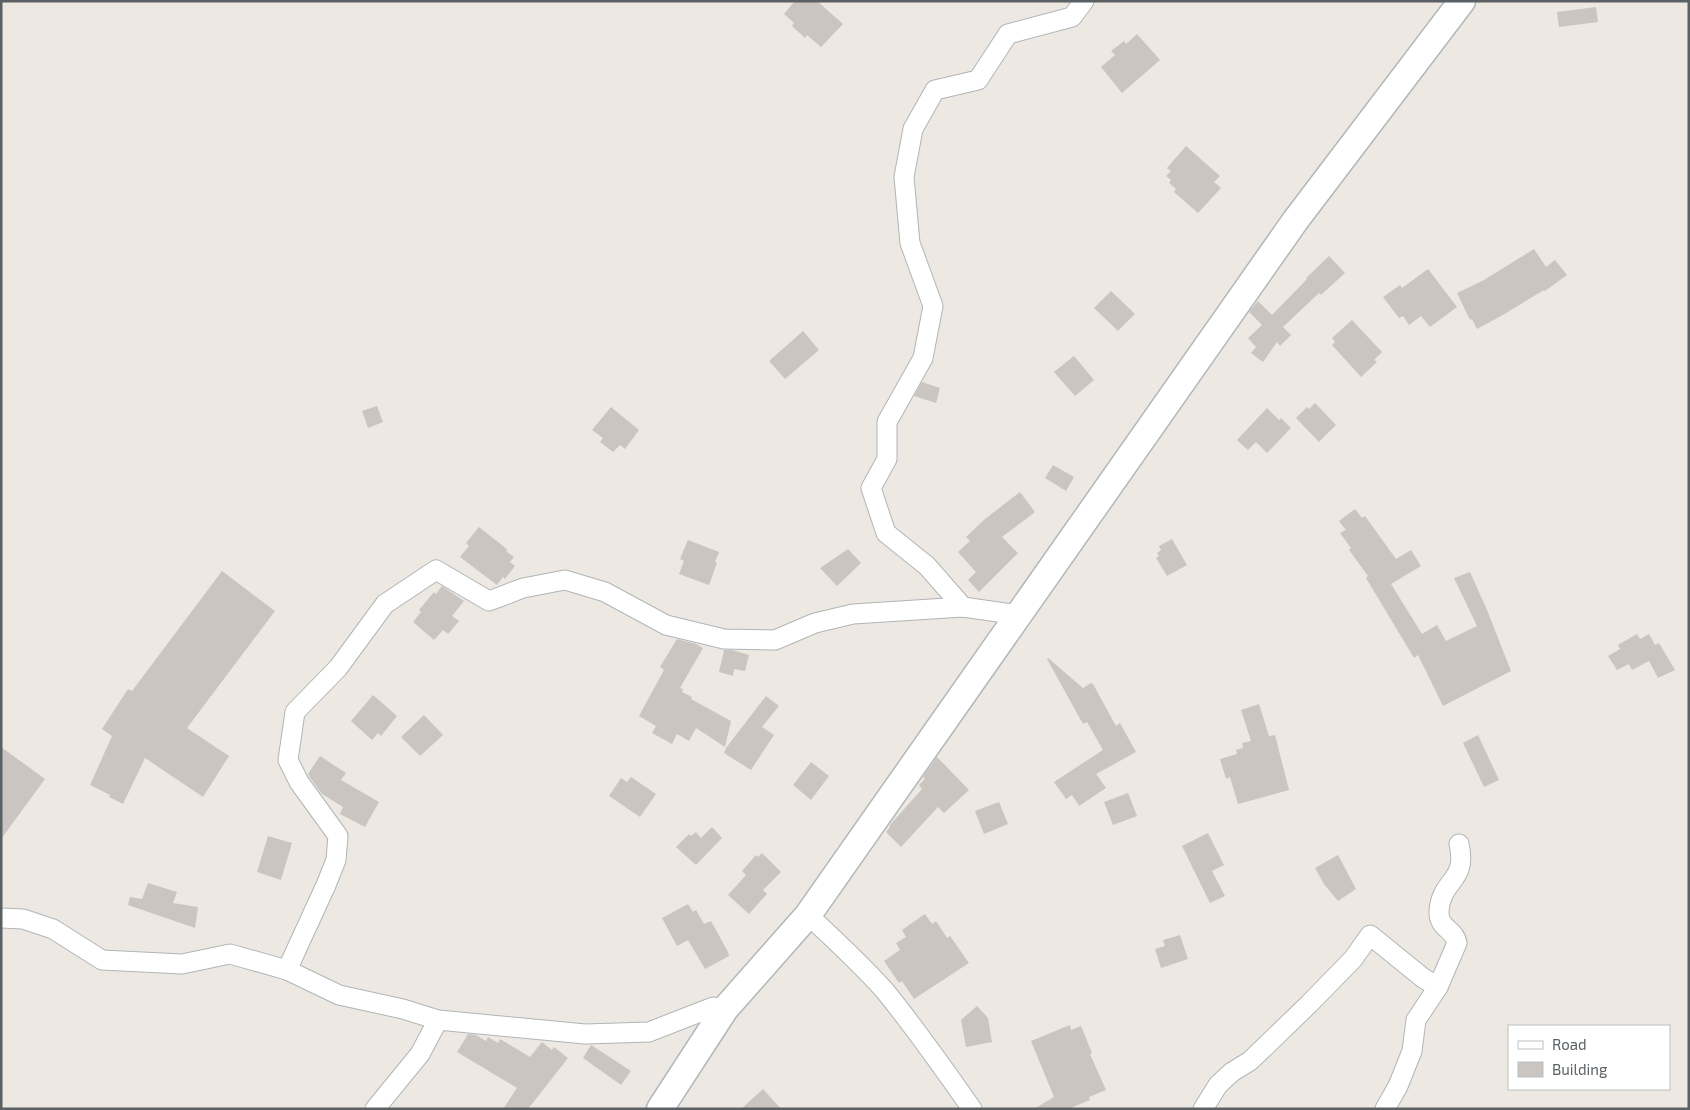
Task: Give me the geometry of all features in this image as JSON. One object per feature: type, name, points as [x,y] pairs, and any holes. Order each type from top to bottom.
[{"type":"street","points":[[963,607],[927,566],[886,533],[871,488],[887,459],[887,422],[923,358],[933,306],[910,243],[904,177],[913,129],[935,90],[978,80],[1008,34],[1072,17],[1084,1]]},
{"type":"street","points":[[660,1109],[725,1009],[808,915],[1295,221],[1462,1]]},
{"type":"street","points":[[287,970],[336,860],[338,836],[298,782],[288,760],[295,712],[338,668],[385,604],[436,570],[489,601],[523,588],[565,580],[605,592],[666,625],[724,639],[775,640],[815,622],[853,614],[963,607],[1019,615]]},
{"type":"street","points":[[1385,1109],[1398,1086],[1412,1050],[1416,1020],[1438,987],[1457,943],[1454,934],[1441,923],[1439,910],[1444,890],[1456,877],[1460,869],[1462,861],[1459,844]]},
{"type":"street","points":[[808,915],[850,954],[884,990],[919,1034],[972,1109]]},
{"type":"street","points":[[1,918],[23,919],[53,929],[102,960],[182,964],[230,954],[287,970],[339,995],[403,1009],[438,1020],[586,1034],[649,1032],[713,1007],[725,1009]]},
{"type":"street","points":[[1203,1109],[1218,1085],[1232,1072],[1250,1061],[1309,1004],[1353,959],[1370,936],[1423,978],[1438,987]]},
{"type":"street","points":[[375,1109],[420,1054],[438,1020]]},
{"type":"building","points":[[795,1],[817,1],[843,24],[821,47],[807,35],[805,38],[792,26],[794,23],[784,14]]},
{"type":"building","points":[[1596,7],[1598,22],[1559,27],[1557,12]]},
{"type":"building","points":[[1137,34],[1160,60],[1122,93],[1101,67],[1115,55],[1111,51],[1124,41],[1126,44]]},
{"type":"building","points":[[1186,146],[1220,176],[1214,182],[1221,188],[1198,213],[1174,192],[1176,189],[1169,183],[1171,180],[1166,176],[1171,171],[1167,168]]},
{"type":"building","points":[[1534,249],[1546,267],[1555,260],[1567,275],[1545,291],[1477,329],[1472,319],[1470,320],[1457,293],[1484,280]]},
{"type":"building","points":[[1329,256],[1345,273],[1321,295],[1319,293],[1283,327],[1291,335],[1280,346],[1277,342],[1263,362],[1251,353],[1256,347],[1248,338],[1262,325],[1249,312],[1258,301],[1272,315]]},
{"type":"building","points":[[1428,269],[1457,307],[1430,327],[1421,316],[1409,325],[1403,316],[1399,318],[1383,297],[1400,285],[1402,288]]},
{"type":"building","points":[[1111,291],[1135,314],[1118,331],[1094,308]]},
{"type":"building","points":[[1352,320],[1382,352],[1374,360],[1377,362],[1361,377],[1332,345],[1335,342],[1332,338]]},
{"type":"building","points":[[803,331],[819,350],[785,379],[769,361]]},
{"type":"building","points":[[1074,356],[1094,380],[1075,396],[1054,372]]},
{"type":"building","points":[[922,382],[940,388],[936,403],[914,396]]},
{"type":"building","points":[[1315,403],[1336,425],[1319,442],[1296,418],[1307,407],[1309,409]]},
{"type":"building","points":[[377,406],[383,422],[368,428],[362,411]]},
{"type":"building","points":[[611,407],[639,430],[625,449],[620,445],[613,452],[600,442],[603,438],[592,430]]},
{"type":"building","points":[[1267,408],[1279,420],[1281,418],[1291,428],[1267,453],[1256,442],[1248,450],[1237,440]]},
{"type":"building","points":[[1053,465],[1074,477],[1066,491],[1045,478]]},
{"type":"building","points":[[1020,492],[1035,512],[1002,537],[1018,553],[979,592],[968,580],[976,572],[958,552],[970,541],[966,537],[985,519]]},
{"type":"building","points":[[1355,509],[1362,518],[1365,516],[1396,559],[1411,550],[1421,566],[1391,584],[1422,634],[1437,625],[1446,641],[1477,626],[1454,578],[1470,572],[1511,671],[1443,706],[1418,655],[1414,658],[1366,578],[1368,576],[1349,550],[1351,548],[1340,533],[1346,530],[1339,521]]},
{"type":"building","points":[[479,527],[514,557],[510,562],[515,566],[505,579],[503,577],[497,585],[460,557],[469,546],[466,543]]},
{"type":"building","points":[[1172,539],[1187,565],[1167,576],[1156,558],[1159,556],[1157,553],[1161,550],[1159,546]]},
{"type":"building","points":[[688,540],[719,552],[709,585],[679,574],[684,561],[680,559]]},
{"type":"building","points":[[848,549],[861,563],[837,586],[820,568]]},
{"type":"building","points":[[222,571],[275,611],[187,728],[229,756],[203,797],[145,758],[123,804],[90,785],[112,736],[102,729],[128,689],[132,691]]},
{"type":"building","points":[[442,586],[464,601],[452,616],[459,621],[448,634],[443,630],[434,640],[413,622],[421,612],[419,610],[434,592],[436,594]]},
{"type":"building","points":[[1637,634],[1640,639],[1649,634],[1655,645],[1659,643],[1675,670],[1658,678],[1649,661],[1632,670],[1629,664],[1617,670],[1608,656],[1620,649],[1618,645]]},
{"type":"building","points":[[677,639],[703,648],[680,688],[683,689],[682,692],[692,697],[691,699],[731,721],[725,747],[696,728],[689,741],[677,734],[672,744],[652,733],[656,726],[639,716],[664,670],[660,667]]},
{"type":"building","points":[[724,650],[732,650],[749,655],[745,671],[734,669],[733,676],[719,672]]},
{"type":"building","points":[[1048,658],[1083,688],[1091,683],[1093,684],[1116,726],[1120,723],[1136,752],[1096,774],[1106,788],[1079,806],[1072,795],[1066,799],[1054,782],[1103,750],[1087,722],[1083,724]]},
{"type":"building","points":[[373,695],[397,716],[381,736],[378,733],[372,740],[351,721]]},
{"type":"building","points":[[766,696],[779,706],[762,727],[774,735],[751,770],[724,753]]},
{"type":"building","points":[[1259,704],[1269,736],[1275,735],[1289,790],[1238,804],[1230,777],[1226,779],[1220,759],[1237,754],[1236,750],[1243,748],[1242,743],[1251,741],[1241,710]]},
{"type":"building","points":[[424,715],[443,735],[420,756],[401,737]]},
{"type":"building","points":[[1478,735],[1499,780],[1484,787],[1463,743]]},
{"type":"building","points":[[1,747],[45,779],[1,839]]},
{"type":"building","points":[[320,756],[346,773],[341,780],[379,802],[365,827],[340,814],[343,807],[322,794],[309,776],[308,774]]},
{"type":"building","points":[[937,757],[969,790],[944,813],[938,807],[901,847],[886,832],[922,789],[919,785],[925,779],[923,777]]},
{"type":"building","points":[[811,762],[829,776],[811,800],[793,785]]},
{"type":"building","points":[[631,777],[656,794],[640,817],[609,796],[621,778],[627,782]]},
{"type":"building","points":[[1128,793],[1137,816],[1113,825],[1104,802]]},
{"type":"building","points":[[999,802],[1008,824],[984,834],[975,811]]},
{"type":"building","points":[[712,827],[722,838],[696,865],[676,847],[689,834],[691,836],[696,832],[701,838]]},
{"type":"building","points":[[1208,833],[1224,865],[1212,871],[1225,896],[1210,903],[1182,846]]},
{"type":"building","points":[[268,836],[292,843],[281,880],[257,872]]},
{"type":"building","points":[[762,853],[781,872],[763,890],[767,894],[749,914],[728,895],[746,875],[742,871],[756,855],[758,857]]},
{"type":"building","points":[[1338,855],[1356,889],[1338,901],[1324,884],[1315,868]]},
{"type":"building","points":[[148,883],[177,892],[173,903],[198,907],[195,928],[128,905],[130,897],[142,899]]},
{"type":"building","points":[[688,904],[693,912],[696,910],[704,924],[711,921],[728,952],[729,956],[705,969],[688,940],[677,946],[662,918]]},
{"type":"building","points":[[925,914],[932,924],[936,921],[947,938],[950,936],[969,963],[914,999],[902,981],[899,983],[884,961],[900,950],[896,943],[906,937],[902,930]]},
{"type":"building","points":[[1180,935],[1188,959],[1161,968],[1155,949],[1165,946],[1163,940]]},
{"type":"building","points":[[977,1006],[988,1018],[992,1042],[966,1047],[961,1020]]},
{"type":"building","points":[[1070,1025],[1071,1030],[1081,1026],[1092,1053],[1090,1054],[1106,1090],[1089,1097],[1090,1100],[1068,1109],[1034,1109],[1054,1097],[1031,1041]]},
{"type":"building","points":[[468,1034],[476,1035],[486,1041],[488,1037],[498,1043],[500,1039],[530,1057],[542,1042],[552,1050],[554,1047],[568,1058],[528,1109],[503,1109],[517,1088],[457,1052]]},
{"type":"building","points":[[591,1045],[631,1071],[621,1085],[583,1058]]},
{"type":"building","points":[[763,1089],[781,1109],[741,1109]]}]
